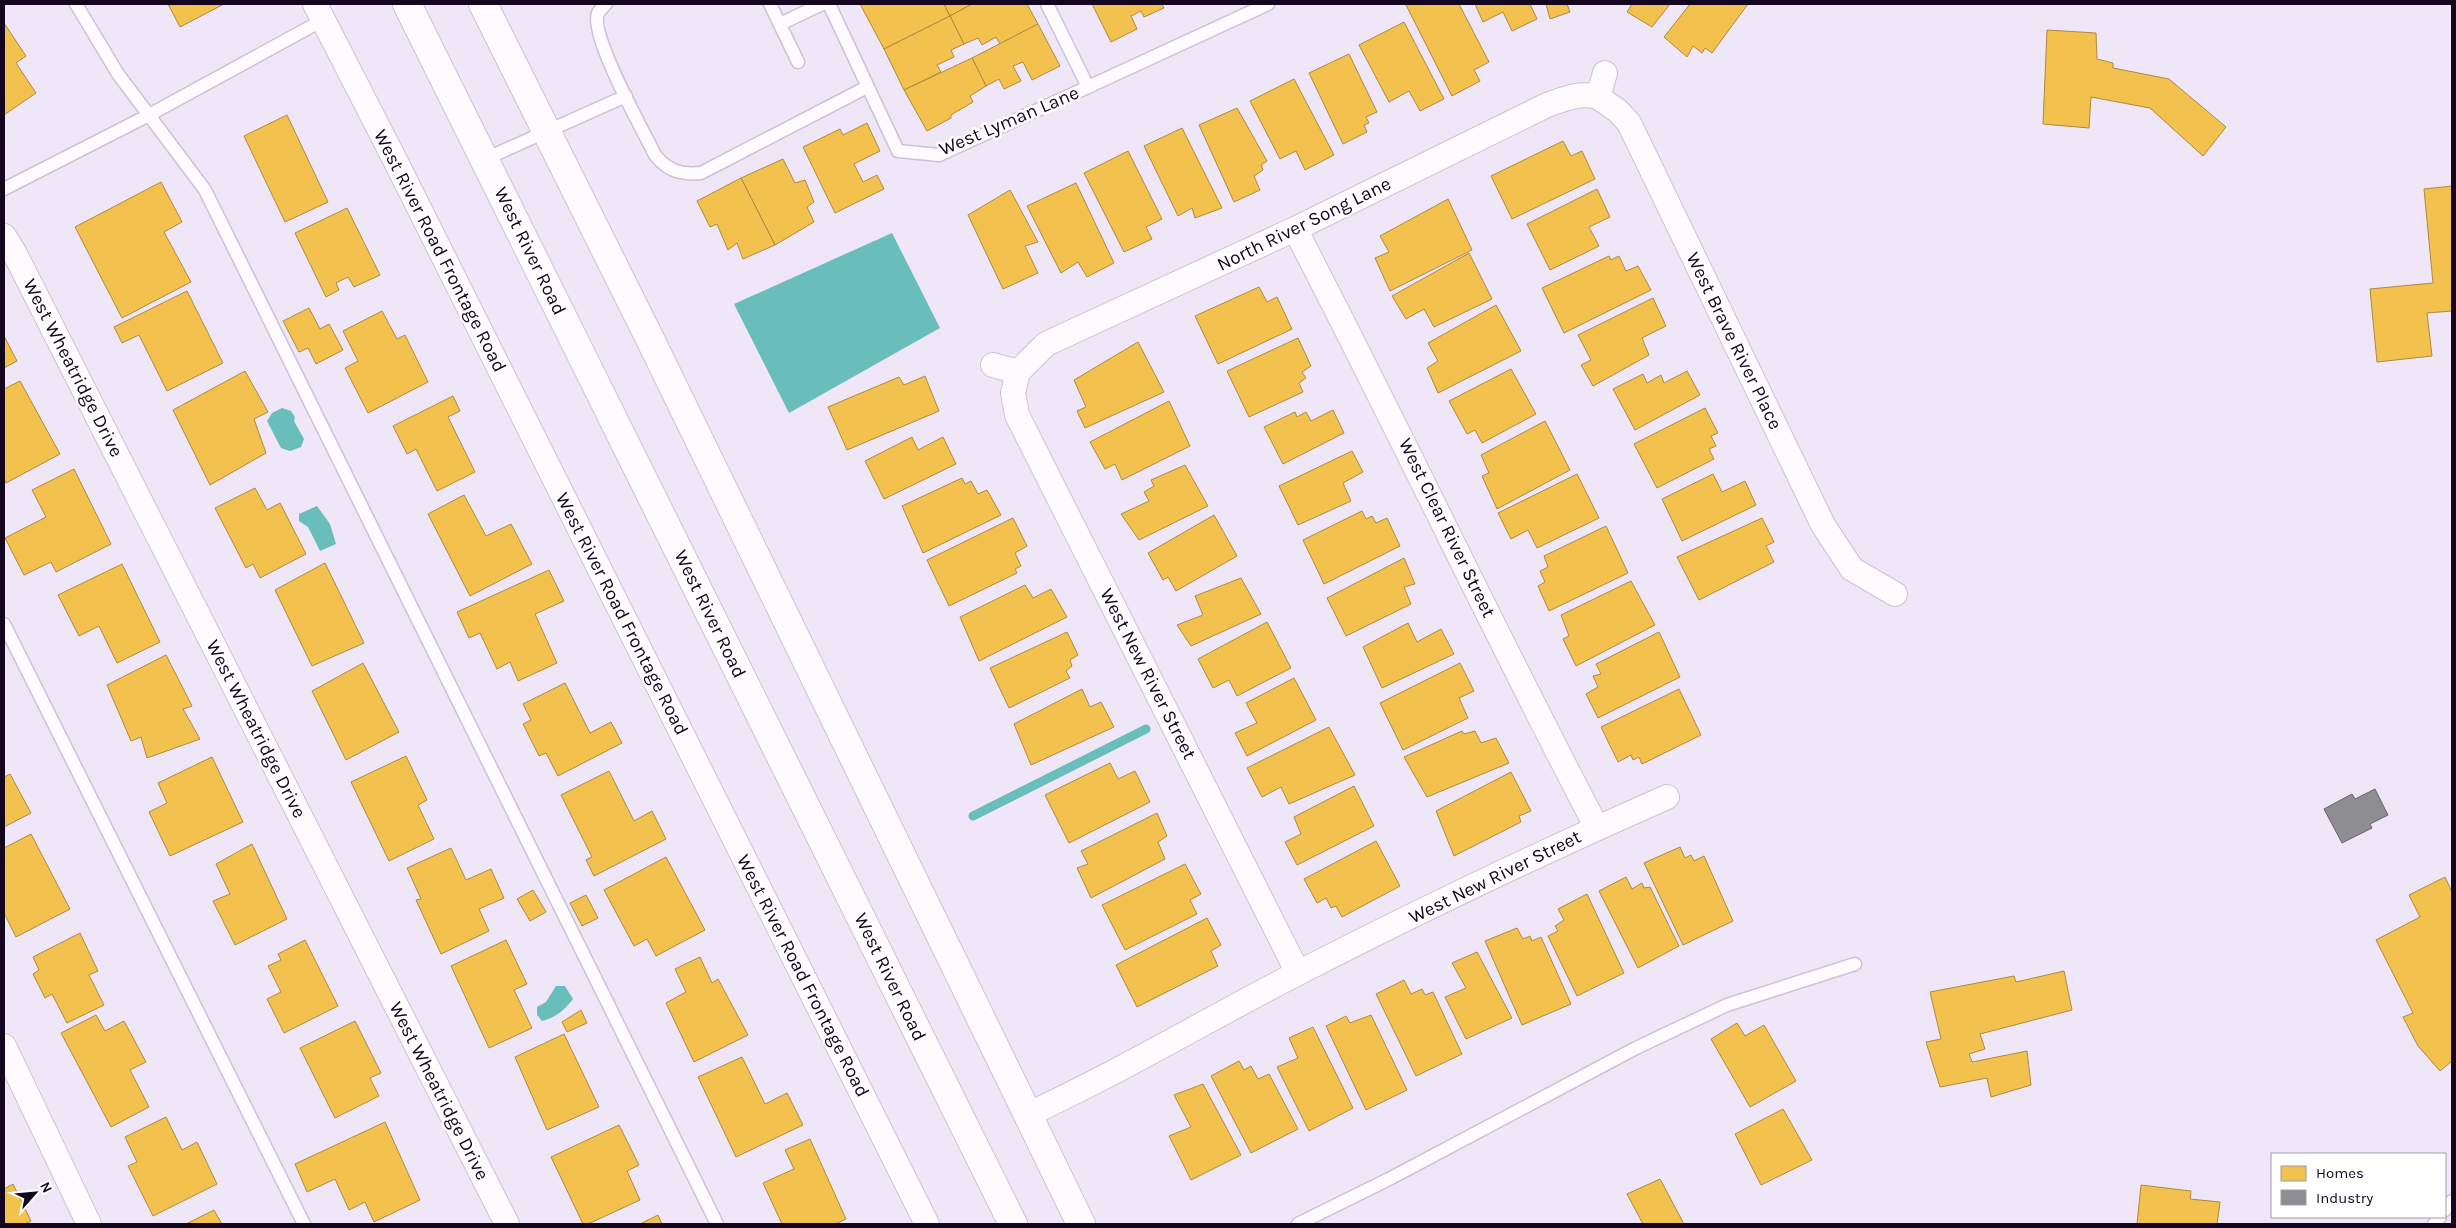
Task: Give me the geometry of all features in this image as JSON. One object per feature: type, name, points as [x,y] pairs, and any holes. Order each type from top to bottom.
[{"type":"main road","name":"West River Road","points":[[407,4],[1013,1224]]},
{"type":"main road","points":[[482,4],[650,339],[1081,1224]]},
{"type":"street","name":"West River Road Frontage Road","points":[[319,12],[927,1224]]},
{"type":"street","points":[[1598,97],[1605,73]]},
{"type":"street","name":"North River Song Lane","points":[[1018,372],[1046,344],[1295,229],[1547,106],[1571,96],[1585,95],[1598,97]]},
{"type":"street","name":"West Brave River Place","points":[[1598,97],[1618,111],[1629,123],[1823,525],[1852,569],[1896,594]]},
{"type":"street","name":"West Clear River Street","points":[[1295,229],[1375,382],[1553,744],[1597,828]]},
{"type":"street","name":"West Wheatridge Drive","points":[[4,236],[23,269],[507,1224]]},
{"type":"street","points":[[993,365],[1018,372]]},
{"type":"street","name":"West New River Street","points":[[1018,372],[1013,393],[1017,415],[1298,973]]},
{"type":"street","name":"West New River Street","points":[[1027,1115],[1102,1079],[1298,973],[1597,828],[1666,797]]},
{"type":"street","points":[[4,1046],[89,1224]]},
{"type":"lane","points":[[76,4],[118,74],[206,190],[717,1224]]},
{"type":"lane","points":[[606,4],[598,13],[598,30],[604,50],[655,155],[663,164],[681,174],[701,173],[867,87],[829,4]]},
{"type":"lane","points":[[770,4],[798,62]]},
{"type":"lane","points":[[780,24],[822,4]]},
{"type":"lane","name":"West Lyman Lane","points":[[867,87],[898,151],[939,155],[1088,87],[1048,4]]},
{"type":"lane","points":[[1088,87],[1268,4]]},
{"type":"lane","points":[[4,189],[149,115],[319,12]]},
{"type":"lane","points":[[485,159],[547,133],[626,96]]},
{"type":"lane","points":[[4,624],[304,1224]]},
{"type":"lane","points":[[1298,1224],[1400,1173],[1636,1048],[1727,1005],[1855,964]]},
{"type":"shaded area","points":[[892,233],[940,328],[789,413],[734,304]]},
{"type":"shaded area","points":[[282,408],[291,411],[304,439],[301,447],[290,451],[281,448],[267,421],[272,413]]},
{"type":"shaded area","points":[[317,506],[330,524],[336,544],[320,551],[308,527],[299,521],[299,514]]},
{"type":"shaded area","points":[[556,986],[565,986],[573,999],[559,1013],[542,1021],[537,1015],[537,1007],[546,1002]]},
{"type":"building: Homes","points":[[168,4],[224,4],[180,27]]},
{"type":"building: Homes","points":[[860,4],[944,4],[950,16],[884,49]]},
{"type":"building: Homes","points":[[944,4],[972,4],[950,16]]},
{"type":"building: Homes","points":[[972,4],[1027,4],[1038,24],[1000,44],[996,37],[982,45],[978,38],[964,44],[950,16]]},
{"type":"building: Homes","points":[[1092,4],[1162,4],[1164,8],[1144,17],[1141,11],[1131,16],[1137,29],[1111,42]]},
{"type":"building: Homes","points":[[1459,4],[1489,62],[1474,70],[1480,81],[1452,96],[1406,5]]},
{"type":"building: Homes","points":[[1475,4],[1530,4],[1537,19],[1512,31],[1503,12],[1483,22]]},
{"type":"building: Homes","points":[[1546,4],[1567,4],[1570,12],[1550,19]]},
{"type":"building: Homes","points":[[1632,4],[1670,4],[1652,27],[1627,12]]},
{"type":"building: Homes","points":[[1690,4],[1748,4],[1712,53],[1705,48],[1702,53],[1693,46],[1687,57],[1664,37]]},
{"type":"building: Homes","points":[[950,16],[964,44],[951,50],[954,57],[937,65],[941,72],[904,90],[884,49]]},
{"type":"building: Homes","points":[[1404,22],[1444,99],[1420,111],[1409,91],[1389,102],[1359,45]]},
{"type":"building: Homes","points":[[4,23],[26,56],[16,63],[36,93],[4,115]]},
{"type":"building: Homes","points":[[1038,24],[1060,66],[1032,80],[1023,62],[1013,66],[1021,81],[1004,89],[999,79],[986,86],[972,58]]},
{"type":"building: Homes","points":[[2047,30],[2096,33],[2097,59],[2113,63],[2113,68],[2169,79],[2226,127],[2203,156],[2150,108],[2091,97],[2089,128],[2043,124]]},
{"type":"building: Homes","points":[[1349,54],[1377,112],[1366,117],[1369,123],[1364,125],[1367,132],[1343,144],[1309,73]]},
{"type":"building: Homes","points":[[972,58],[986,86],[970,96],[973,102],[951,115],[951,118],[927,131],[904,90]]},
{"type":"building: Homes","points":[[1294,79],[1334,155],[1305,170],[1296,151],[1280,159],[1250,101]]},
{"type":"building: Homes","points":[[1237,108],[1267,161],[1261,165],[1263,170],[1254,176],[1260,190],[1234,202],[1199,125]]},
{"type":"building: Homes","points":[[287,115],[328,202],[285,222],[244,136]]},
{"type":"building: Homes","points":[[867,123],[880,151],[854,164],[863,182],[877,175],[884,189],[835,213],[803,147],[840,129],[843,135]]},
{"type":"building: Homes","points":[[1182,128],[1222,208],[1195,218],[1192,208],[1178,216],[1144,146]]},
{"type":"building: Homes","points":[[1563,141],[1571,156],[1582,151],[1595,179],[1512,219],[1491,176]]},
{"type":"building: Homes","points":[[1128,151],[1162,219],[1146,227],[1152,239],[1124,252],[1084,173]]},
{"type":"building: Homes","points":[[783,159],[795,183],[805,180],[814,202],[807,207],[814,222],[775,245],[741,178]]},
{"type":"building: Homes","points":[[741,178],[775,245],[743,259],[737,243],[728,250],[717,224],[710,227],[697,201]]},
{"type":"building: Homes","points":[[161,182],[182,222],[164,232],[191,282],[122,318],[75,227]]},
{"type":"building: Homes","points":[[1076,183],[1114,263],[1087,277],[1078,262],[1061,273],[1027,206]]},
{"type":"building: Homes","points":[[2452,186],[2452,311],[2427,313],[2432,356],[2377,362],[2370,289],[2433,283],[2424,189]]},
{"type":"building: Homes","points":[[1597,189],[1610,217],[1589,227],[1599,246],[1550,270],[1527,224]]},
{"type":"building: Homes","points":[[1010,190],[1038,242],[1025,246],[1038,273],[1003,289],[968,215]]},
{"type":"building: Homes","points":[[1448,199],[1472,250],[1390,291],[1375,258],[1389,252],[1380,236]]},
{"type":"building: Homes","points":[[347,208],[380,275],[354,287],[348,277],[336,283],[339,290],[326,297],[295,233]]},
{"type":"building: Homes","points":[[1469,253],[1492,299],[1434,327],[1424,309],[1406,319],[1392,296]]},
{"type":"building: Homes","points":[[1609,256],[1611,260],[1619,256],[1626,271],[1638,266],[1651,290],[1564,333],[1542,288]]},
{"type":"building: Homes","points":[[1259,287],[1267,302],[1277,297],[1292,329],[1218,364],[1195,316]]},
{"type":"building: Homes","points":[[187,291],[223,363],[167,391],[139,335],[122,343],[114,327]]},
{"type":"building: Homes","points":[[1653,298],[1666,326],[1642,338],[1649,355],[1593,386],[1581,365],[1591,360],[1578,335]]},
{"type":"building: Homes","points":[[1496,305],[1521,351],[1438,393],[1427,368],[1438,361],[1428,343]]},
{"type":"building: Homes","points":[[309,308],[320,329],[329,324],[343,350],[316,364],[308,348],[299,352],[283,321]]},
{"type":"building: Homes","points":[[382,311],[397,339],[405,335],[428,382],[368,413],[345,368],[358,361],[343,331]]},
{"type":"building: Homes","points":[[4,336],[17,361],[4,368]]},
{"type":"building: Homes","points":[[1298,338],[1311,366],[1302,372],[1306,378],[1299,383],[1303,392],[1249,417],[1227,371]]},
{"type":"building: Homes","points":[[1138,342],[1164,392],[1085,428],[1077,411],[1086,407],[1074,380]]},
{"type":"building: Homes","points":[[1511,369],[1536,414],[1482,443],[1475,430],[1467,434],[1449,401]]},
{"type":"building: Homes","points":[[245,371],[268,412],[254,419],[266,453],[210,485],[173,410]]},
{"type":"building: Homes","points":[[1687,371],[1700,395],[1635,430],[1613,389],[1643,374],[1647,383],[1661,375],[1664,383]]},
{"type":"building: Homes","points":[[925,376],[939,411],[847,450],[828,407],[899,377],[904,385]]},
{"type":"building: Homes","points":[[20,381],[60,454],[6,483],[4,479],[4,389]]},
{"type":"building: Homes","points":[[453,396],[460,411],[448,417],[475,472],[437,491],[416,449],[407,454],[393,426]]},
{"type":"building: Homes","points":[[1169,401],[1190,446],[1122,480],[1115,464],[1105,469],[1090,442]]},
{"type":"building: Homes","points":[[1705,408],[1718,433],[1711,436],[1716,446],[1709,449],[1714,459],[1657,488],[1634,444]]},
{"type":"building: Homes","points":[[1333,410],[1344,433],[1283,464],[1264,427],[1295,412],[1297,417],[1306,412],[1311,421]]},
{"type":"building: Homes","points":[[1545,421],[1570,470],[1497,509],[1482,476],[1489,473],[1481,455]]},
{"type":"building: Homes","points":[[912,437],[918,450],[943,437],[956,464],[884,499],[865,461]]},
{"type":"building: Homes","points":[[1352,451],[1363,472],[1343,483],[1351,501],[1298,525],[1279,486]]},
{"type":"building: Homes","points":[[1185,465],[1208,506],[1139,540],[1121,514],[1149,501],[1144,492],[1154,486],[1151,480]]},
{"type":"building: Homes","points":[[74,469],[111,544],[56,572],[51,562],[24,575],[5,538],[46,517],[32,490]]},
{"type":"building: Homes","points":[[1577,474],[1599,518],[1537,548],[1528,530],[1511,539],[1498,513]]},
{"type":"building: Homes","points":[[1713,474],[1722,492],[1745,481],[1756,505],[1682,541],[1662,499]]},
{"type":"building: Homes","points":[[962,478],[965,484],[971,481],[978,494],[987,490],[1001,515],[923,553],[902,506]]},
{"type":"building: Homes","points":[[255,488],[267,510],[280,503],[306,554],[260,578],[253,564],[246,568],[215,508]]},
{"type":"building: Homes","points":[[464,495],[486,536],[511,524],[532,564],[470,596],[428,514]]},
{"type":"building: Homes","points":[[1362,511],[1366,519],[1372,516],[1376,523],[1387,518],[1400,546],[1324,584],[1303,540]]},
{"type":"building: Homes","points":[[1214,515],[1237,556],[1176,591],[1168,577],[1163,580],[1148,553]]},
{"type":"building: Homes","points":[[1013,518],[1027,546],[1015,553],[1021,566],[1015,569],[1017,573],[949,606],[927,560]]},
{"type":"building: Homes","points":[[1762,518],[1774,542],[1766,546],[1774,562],[1699,600],[1677,557]]},
{"type":"building: Homes","points":[[1606,526],[1628,573],[1549,611],[1538,586],[1545,582],[1540,571],[1548,567],[1544,556]]},
{"type":"building: Homes","points":[[1404,558],[1415,584],[1404,587],[1411,604],[1346,636],[1327,598]]},
{"type":"building: Homes","points":[[325,563],[364,643],[312,666],[275,590]]},
{"type":"building: Homes","points":[[122,564],[160,642],[117,663],[99,626],[79,636],[58,595]]},
{"type":"building: Homes","points":[[549,570],[564,601],[535,614],[557,663],[518,681],[510,662],[497,669],[480,633],[469,638],[457,612]]},
{"type":"building: Homes","points":[[1241,578],[1261,614],[1191,646],[1177,625],[1203,615],[1195,596]]},
{"type":"building: Homes","points":[[1631,581],[1655,625],[1576,666],[1563,639],[1569,636],[1561,615]]},
{"type":"building: Homes","points":[[1025,585],[1033,598],[1051,589],[1067,617],[979,661],[960,617]]},
{"type":"building: Homes","points":[[1267,622],[1291,668],[1237,696],[1229,680],[1213,688],[1198,659]]},
{"type":"building: Homes","points":[[1408,623],[1417,642],[1441,629],[1454,654],[1382,688],[1363,647]]},
{"type":"building: Homes","points":[[1067,632],[1078,655],[1070,660],[1072,666],[1066,671],[1070,678],[1009,708],[990,668]]},
{"type":"building: Homes","points":[[1659,632],[1680,677],[1598,718],[1586,694],[1598,687],[1593,676],[1601,674],[1596,664]]},
{"type":"building: Homes","points":[[166,655],[192,706],[183,709],[200,739],[147,758],[141,737],[131,741],[107,685]]},
{"type":"building: Homes","points":[[363,663],[399,732],[346,760],[312,691]]},
{"type":"building: Homes","points":[[1460,663],[1474,691],[1459,698],[1468,718],[1403,750],[1380,703]]},
{"type":"building: Homes","points":[[1294,678],[1316,720],[1247,756],[1235,733],[1257,723],[1246,703]]},
{"type":"building: Homes","points":[[565,683],[590,733],[611,722],[622,743],[558,776],[546,753],[539,756],[523,724],[531,720],[523,704]]},
{"type":"building: Homes","points":[[1082,689],[1090,707],[1101,702],[1114,727],[1031,765],[1014,724]]},
{"type":"building: Homes","points":[[1679,689],[1701,735],[1642,764],[1639,757],[1633,760],[1631,755],[1618,762],[1601,727]]},
{"type":"building: Homes","points":[[1329,727],[1355,775],[1289,804],[1281,787],[1262,797],[1247,768]]},
{"type":"building: Homes","points":[[1462,731],[1464,734],[1475,731],[1481,743],[1496,738],[1509,763],[1427,797],[1404,757]]},
{"type":"building: Homes","points":[[406,756],[427,800],[418,805],[434,839],[389,861],[351,782]]},
{"type":"building: Homes","points":[[212,757],[243,822],[170,856],[149,812],[167,803],[158,783]]},
{"type":"building: Homes","points":[[1110,763],[1118,779],[1135,771],[1150,802],[1069,843],[1045,795]]},
{"type":"building: Homes","points":[[609,771],[634,821],[652,811],[666,839],[594,876],[586,860],[592,857],[561,795]]},
{"type":"building: Homes","points":[[1511,772],[1531,811],[1519,816],[1521,822],[1454,856],[1436,811]]},
{"type":"building: Homes","points":[[10,774],[31,813],[4,827],[4,777]]},
{"type":"building: Homes","points":[[1354,786],[1374,826],[1297,865],[1285,842],[1301,834],[1294,817]]},
{"type":"building: Homes","points":[[1157,813],[1167,836],[1158,842],[1165,859],[1091,898],[1077,868],[1088,864],[1081,851]]},
{"type":"building: Homes","points":[[31,834],[70,909],[16,937],[4,913],[4,848]]},
{"type":"building: Homes","points":[[1376,841],[1400,886],[1342,917],[1336,906],[1331,908],[1326,898],[1317,903],[1304,879]]},
{"type":"building: Homes","points":[[252,844],[287,919],[235,945],[213,901],[230,894],[216,864]]},
{"type":"building: Homes","points":[[1680,847],[1685,858],[1691,855],[1694,861],[1704,856],[1733,921],[1683,945],[1644,863]]},
{"type":"building: Homes","points":[[451,848],[466,880],[491,869],[504,898],[479,909],[489,931],[441,954],[416,900],[421,899],[407,868]]},
{"type":"building: Homes","points":[[666,857],[705,930],[656,956],[647,939],[634,946],[604,890]]},
{"type":"building: Homes","points":[[1185,864],[1201,894],[1190,900],[1197,914],[1125,950],[1102,905]]},
{"type":"building: Homes","points":[[1626,877],[1632,889],[1642,883],[1644,888],[1650,887],[1679,946],[1638,968],[1599,891]]},
{"type":"building: Homes","points":[[2445,877],[2452,892],[2452,1061],[2440,1071],[2418,1046],[2403,1017],[2413,1013],[2376,940],[2420,917],[2409,895]]},
{"type":"building: Homes","points":[[533,890],[546,912],[530,921],[517,899]]},
{"type":"building: Homes","points":[[1587,894],[1624,973],[1577,996],[1548,936],[1558,931],[1555,926],[1564,920],[1558,909]]},
{"type":"building: Homes","points":[[586,895],[598,918],[582,926],[570,903]]},
{"type":"building: Homes","points":[[1207,918],[1221,945],[1211,951],[1218,966],[1137,1007],[1116,965]]},
{"type":"building: Homes","points":[[1517,928],[1523,939],[1530,936],[1532,941],[1541,937],[1571,1004],[1522,1025],[1485,941]]},
{"type":"building: Homes","points":[[80,933],[98,971],[89,975],[104,1005],[67,1023],[52,994],[45,998],[33,974],[39,970],[33,957]]},
{"type":"building: Homes","points":[[305,940],[338,1006],[284,1033],[267,999],[281,992],[268,966],[281,960],[278,954]]},
{"type":"building: Homes","points":[[506,940],[527,984],[514,990],[532,1028],[489,1048],[451,966]]},
{"type":"building: Homes","points":[[1477,952],[1512,1018],[1466,1039],[1445,997],[1466,988],[1452,963]]},
{"type":"building: Homes","points":[[700,957],[712,983],[718,979],[748,1035],[694,1062],[666,1003],[686,992],[675,969]]},
{"type":"building: Homes","points":[[2064,971],[2072,1010],[1980,1034],[1985,1049],[1969,1054],[1972,1062],[2027,1051],[2031,1085],[1991,1097],[1987,1078],[1940,1087],[1926,1042],[1941,1039],[1930,992],[2014,976],[2016,982]]},
{"type":"building: Homes","points":[[1404,980],[1411,994],[1422,989],[1425,995],[1433,992],[1462,1054],[1416,1076],[1376,994]]},
{"type":"building: Homes","points":[[581,1010],[587,1023],[567,1032],[562,1022]]},
{"type":"building: Homes","points":[[96,1015],[105,1031],[124,1021],[146,1062],[130,1070],[149,1107],[111,1127],[61,1033]]},
{"type":"building: Homes","points":[[1371,1015],[1407,1090],[1366,1110],[1326,1026],[1346,1016],[1350,1023]]},
{"type":"building: Homes","points":[[355,1021],[381,1073],[370,1078],[379,1096],[335,1118],[300,1048]]},
{"type":"building: Homes","points":[[1737,1023],[1745,1036],[1764,1025],[1796,1081],[1750,1107],[1711,1039]]},
{"type":"building: Homes","points":[[1313,1027],[1353,1108],[1309,1131],[1277,1067],[1298,1058],[1289,1038]]},
{"type":"building: Homes","points":[[564,1034],[599,1107],[547,1130],[515,1057]]},
{"type":"building: Homes","points":[[742,1057],[765,1104],[787,1093],[803,1125],[736,1157],[698,1077]]},
{"type":"building: Homes","points":[[1239,1061],[1244,1070],[1251,1066],[1258,1079],[1269,1074],[1298,1129],[1251,1153],[1211,1076]]},
{"type":"building: Homes","points":[[1203,1084],[1241,1155],[1191,1180],[1169,1136],[1191,1127],[1174,1095]]},
{"type":"building: Homes","points":[[1783,1109],[1812,1160],[1761,1185],[1735,1134]]},
{"type":"building: Homes","points":[[166,1117],[182,1150],[197,1142],[217,1184],[153,1216],[128,1166],[137,1162],[125,1137]]},
{"type":"building: Homes","points":[[385,1122],[420,1200],[374,1222],[365,1202],[349,1210],[335,1179],[307,1192],[295,1164]]},
{"type":"building: Homes","points":[[619,1125],[639,1165],[627,1171],[640,1200],[588,1224],[583,1224],[551,1157]]},
{"type":"building: Homes","points":[[810,1139],[846,1219],[835,1224],[782,1224],[763,1183],[794,1169],[785,1150]]},
{"type":"building: Homes","points":[[1660,1179],[1684,1224],[1643,1224],[1627,1194]]},
{"type":"building: Homes","points":[[13,1184],[31,1221],[25,1224],[4,1224],[4,1189]]},
{"type":"building: Homes","points":[[2141,1185],[2191,1191],[2190,1199],[2220,1202],[2217,1224],[2137,1224]]},
{"type":"building: Homes","points":[[214,1210],[222,1224],[186,1224]]},
{"type":"building: Homes","points":[[658,1215],[662,1224],[640,1224]]},
{"type":"building: Industry","points":[[2375,789],[2388,815],[2370,824],[2372,828],[2342,843],[2324,809],[2352,794],[2355,799]]},
{"type":"waterway","points":[[973,816],[1146,729]]}]
